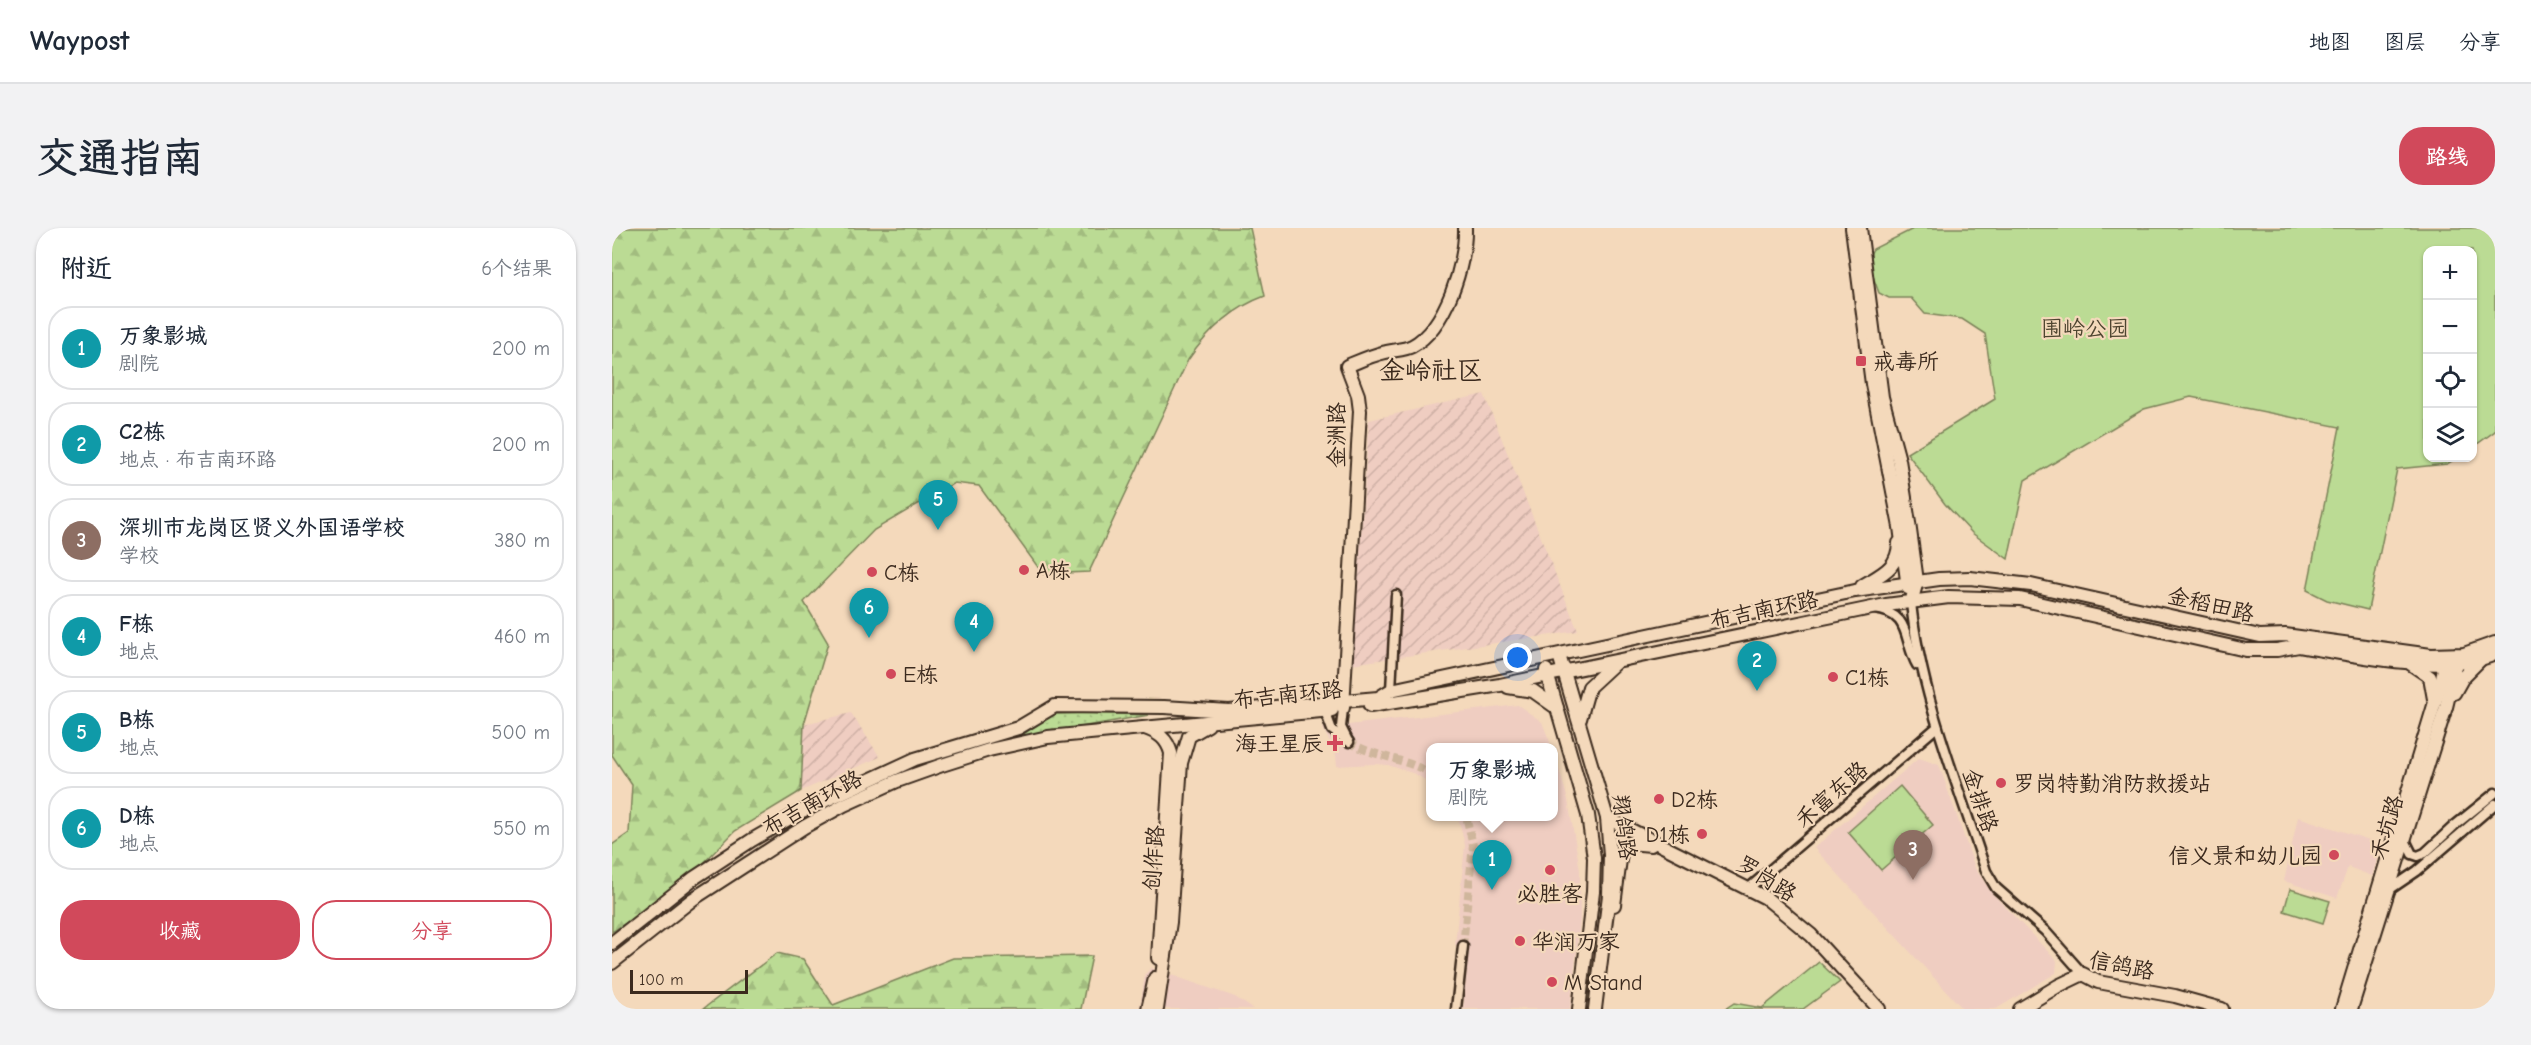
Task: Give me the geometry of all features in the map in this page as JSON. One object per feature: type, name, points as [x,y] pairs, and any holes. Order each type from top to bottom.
[{"type":"street","name":"金洲路","points":[[1344,705],[1360,411],[1358,395],[1347,366],[1384,352],[1412,346],[1428,331],[1453,291],[1465,254],[1466,228]]},
{"type":"street","points":[[1852,228],[1873,391],[1912,582]]},
{"type":"street","points":[[1860,228],[1882,397],[1899,460],[1912,582],[1911,603]]},
{"type":"street","points":[[1855,591],[1893,566],[1898,554],[1900,527]]},
{"type":"street","name":"金稻田路","points":[[1912,582],[1970,578],[2031,585],[2260,636],[2294,636],[2450,660],[2495,643]]},
{"type":"street","name":"布吉南环路","points":[[613,960],[728,874],[804,827],[844,805],[897,781],[989,750],[1048,737],[1325,711],[1378,698],[1391,690],[1855,591],[1912,582]]},
{"type":"street","points":[[1391,690],[1396,594]]},
{"type":"street","name":"布吉南环路","points":[[612,943],[694,878],[800,812],[915,759],[1018,728],[1055,706],[1164,707],[1229,711],[1395,703],[1500,686],[1868,609],[1949,597],[2019,599]]},
{"type":"street","name":"金稻田路","points":[[2019,599],[2246,650],[2277,650],[2299,646],[2404,661],[2481,660],[2495,654]]},
{"type":"street","name":"金排路","points":[[1911,603],[1921,672],[1936,727],[1986,871],[1996,888],[2045,932],[2083,974]]},
{"type":"street","points":[[1868,609],[1885,611],[1900,620],[1906,632],[1912,657],[1921,672]]},
{"type":"street","name":"翔鸽路","points":[[1559,655],[1607,818],[1610,875],[1595,1009]]},
{"type":"street","name":"翔鸽路","points":[[1542,659],[1588,815],[1594,874],[1579,1009]]},
{"type":"street","points":[[1580,723],[1589,687],[1619,660]]},
{"type":"street","name":"禾坑路","points":[[2351,1009],[2405,840],[2450,660]]},
{"type":"street","points":[[2440,705],[2463,677],[2481,660]]},
{"type":"street","points":[[2404,661],[2430,677],[2440,705]]},
{"type":"street","points":[[1500,686],[1533,691],[1558,709]]},
{"type":"street","points":[[1325,711],[1332,730],[1348,742],[1341,727],[1344,705]]},
{"type":"street","name":"禾坑路","points":[[2342,1009],[2440,705]]},
{"type":"street","name":"创作路","points":[[1157,1009],[1184,750],[1189,736],[1197,729],[1212,723]]},
{"type":"street","name":"创作路","points":[[1142,727],[1163,737],[1169,744],[1171,753],[1166,922],[1148,1009]]},
{"type":"street","name":"禾富东路","points":[[1749,888],[1936,727]]},
{"type":"street","points":[[2405,840],[2412,854],[2425,853],[2495,793]]},
{"type":"street","points":[[2388,891],[2417,871],[2495,804]]},
{"type":"street","name":"罗岗路","points":[[1607,818],[1749,888],[1786,912],[1811,935],[1879,1009]]},
{"type":"street","points":[[1605,925],[1614,907],[1621,852],[1624,847],[1636,842],[1669,849]]},
{"type":"street","points":[[1456,1009],[1463,946]]},
{"type":"street","name":"信鸽路","points":[[2020,1009],[2083,974],[2098,982],[2175,996],[2222,1009]]},
{"type":"shaded area","points":[[1484,394],[1578,631],[1352,664],[1369,420]]},
{"type":"shaded area","points":[[1518,705],[1542,722],[1550,743],[1426,743],[1426,781],[1415,774],[1388,765],[1337,766],[1336,756],[1323,728]]},
{"type":"shaded area","points":[[851,713],[880,757],[801,791],[804,724]]},
{"type":"shaded area","points":[[1919,758],[1939,765],[1975,868],[1991,892],[2057,961],[2056,973],[1996,1009],[1963,1009],[1814,848]]},
{"type":"shaded area","points":[[1558,766],[1568,800],[1580,870],[1580,920],[1570,1009],[1463,1009],[1469,947],[1455,945],[1465,845],[1459,821],[1558,821]]},
{"type":"shaded area","name":"信义景和幼儿园","points":[[2298,817],[2382,844],[2372,876],[2348,867],[2337,898],[2284,881]]},
{"type":"shaded area","points":[[1151,968],[1235,997],[1253,1009],[1140,1009],[1145,974]]},
{"type":"green space","points":[[612,228],[1250,228],[1265,296],[1242,307],[1221,322],[1188,360],[1089,572],[1043,574],[979,486],[954,483],[874,530],[804,602],[828,643],[804,724],[801,791],[735,831],[676,891],[612,932],[612,845],[629,833],[632,785],[612,755]]},
{"type":"green space","name":"围岭公园","points":[[1915,228],[2495,228],[2495,431],[2477,444],[2477,246],[2423,246],[2423,462],[2450,462],[2397,469],[2368,610],[2327,600],[2307,590],[2340,427],[2191,397],[2144,409],[2025,480],[2008,559],[1972,533],[1945,504],[1907,453],[1995,399],[1985,334],[1962,319],[1925,314],[1911,298],[1889,298],[1879,293],[1867,260],[1873,249]]},
{"type":"green space","points":[[1054,714],[1149,715],[1017,738]]},
{"type":"green space","points":[[1900,786],[1933,825],[1881,870],[1848,832]]},
{"type":"green space","points":[[2290,889],[2330,901],[2323,923],[2284,911]]},
{"type":"green space","points":[[777,953],[803,959],[833,1005],[953,958],[1092,956],[1081,1009],[703,1009]]},
{"type":"green space","points":[[1819,962],[1840,982],[1803,1009],[1725,1009],[1734,1003],[1762,1008]]},
{"type":"tunnel","points":[[1349,742],[1426,771]]},
{"type":"tunnel","points":[[1463,946],[1473,845],[1467,821]]},
{"type":"place","name":"戒毒所","points":[[1861,361]]},
{"type":"place","name":"B栋","points":[[938,530]]},
{"type":"place","name":"A栋","points":[[1024,570]]},
{"type":"place","name":"C栋","points":[[872,572]]},
{"type":"place","name":"D栋","points":[[869,638]]},
{"type":"place","name":"F栋","points":[[974,652]]},
{"type":"place","name":"E栋","points":[[891,674]]},
{"type":"place","name":"C1栋","points":[[1833,677]]},
{"type":"place","name":"C2栋","points":[[1757,691]]},
{"type":"place","name":"海王星辰","points":[[1335,743]]},
{"type":"place","name":"罗岗特勤消防救援站","points":[[2001,783]]},
{"type":"place","name":"D2栋","points":[[1659,799]]},
{"type":"place","name":"D1栋","points":[[1702,834]]},
{"type":"place","name":"信义景和幼儿园","points":[[2334,855]]},
{"type":"place","name":"必胜客","points":[[1550,870]]},
{"type":"place","name":"深圳市龙岗区贤义外国语学校","points":[[1913,880]]},
{"type":"place","name":"万象影城","points":[[1492,890]]},
{"type":"place","name":"华润万家","points":[[1520,941]]},
{"type":"place","name":"M Stand","points":[[1552,982]]},
{"type":"district","name":"金岭社区","points":[[1431,370]]}]
